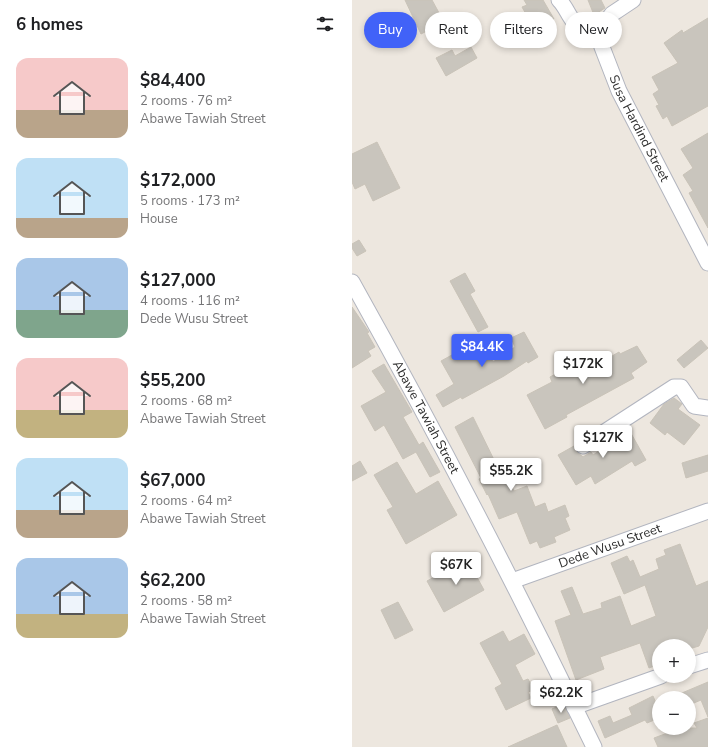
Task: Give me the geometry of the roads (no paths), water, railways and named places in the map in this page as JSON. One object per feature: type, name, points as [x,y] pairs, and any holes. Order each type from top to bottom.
[{"type":"street","points":[[559,0],[569,12]]},
{"type":"street","points":[[615,12],[633,0]]},
{"type":"street","name":"Susa Hardind Street","points":[[603,48],[619,91],[708,262]]},
{"type":"street","name":"Abawe Tawiah Street","points":[[352,282],[390,349],[512,582],[594,747]]},
{"type":"street","points":[[583,446],[674,387],[681,387],[694,406],[708,408]]},
{"type":"street","name":"Dede Wusu Street","points":[[512,582],[708,511]]},
{"type":"street","points":[[696,664],[708,660]]},
{"type":"street","points":[[574,707],[652,679]]}]
